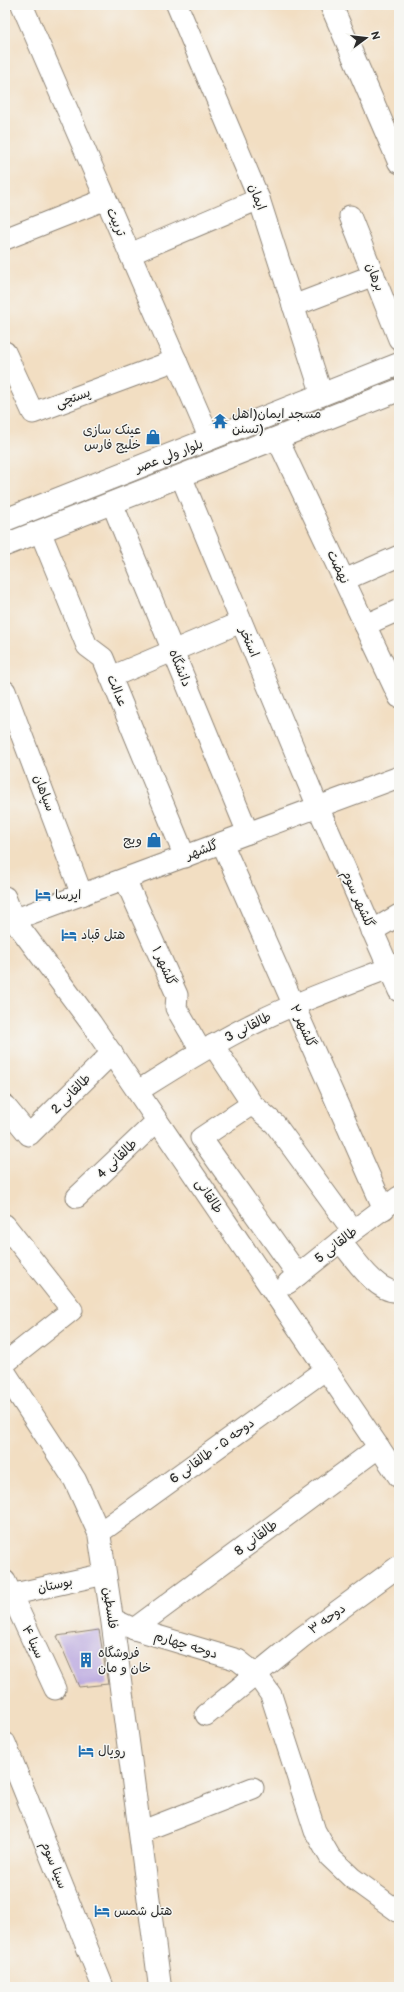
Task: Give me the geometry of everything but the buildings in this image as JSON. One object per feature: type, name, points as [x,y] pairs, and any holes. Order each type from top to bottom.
[{"type":"main road","points":[[331,5],[399,162]]},
{"type":"main road","name":"بلوار ولی عصر","points":[[5,520],[399,364]]},
{"type":"main road","name":"بلوار ولی عصر","points":[[5,545],[399,390]]},
{"type":"main road","name":"فلسطین","points":[[5,1373],[75,1480],[99,1533],[112,1619],[160,1987]]},
{"type":"street","name":"تربیت","points":[[22,5],[210,439]]},
{"type":"street","name":"ایمان","points":[[177,5],[259,199],[322,395]]},
{"type":"street","points":[[5,239],[106,198]]},
{"type":"street","points":[[130,254],[259,199]]},
{"type":"street","name":"برهان","points":[[350,216],[399,339]]},
{"type":"street","points":[[293,306],[374,275]]},
{"type":"street","name":"پستچی","points":[[5,352],[32,413],[176,360]]},
{"type":"street","name":"نهضت","points":[[277,438],[399,697]]},
{"type":"street","name":"استخر","points":[[181,476],[318,807]]},
{"type":"street","name":"دانشگاه","points":[[112,503],[248,833]]},
{"type":"street","name":"عدالت","points":[[40,531],[88,646],[103,658],[185,857]]},
{"type":"street","points":[[344,580],[399,556]]},
{"type":"street","points":[[365,625],[399,610]]},
{"type":"street","points":[[111,677],[241,622]]},
{"type":"street","name":"سپاهان","points":[[5,691],[82,895]]},
{"type":"street","name":"گلشهر","points":[[10,921],[399,777]]},
{"type":"street","name":"گلشهر سوم","points":[[318,807],[399,991]]},
{"type":"street","name":"گلشهر ۲","points":[[222,843],[294,1004],[391,1203]]},
{"type":"street","name":"گلشهر ۱","points":[[125,879],[177,995],[176,1008],[252,1104],[275,1124],[347,1236],[371,1278],[383,1288],[399,1291]]},
{"type":"street","name":"طالقانی","points":[[5,896],[10,921],[112,1053],[399,1476]]},
{"type":"street","points":[[372,931],[399,915]]},
{"type":"street","name":"طالقانی 3","points":[[138,1091],[207,1048],[257,1021],[294,1004],[389,968]]},
{"type":"street","name":"طالقانی 2","points":[[5,1106],[29,1135],[112,1053]]},
{"type":"street","points":[[252,1104],[201,1138],[298,1275]]},
{"type":"street","name":"طالقانی 4","points":[[77,1197],[157,1121]]},
{"type":"street","name":"طالقانی 5","points":[[275,1294],[391,1203]]},
{"type":"street","points":[[5,1225],[72,1310],[5,1363]]},
{"type":"street","name":"دوحه ۵ - طالقانی 6","points":[[99,1533],[326,1369]]},
{"type":"street","name":"طالقانی 8","points":[[134,1629],[379,1447]]},
{"type":"street","name":"دوحه ۳","points":[[206,1715],[301,1638],[399,1566]]},
{"type":"street","name":"بوستان","points":[[7,1591],[105,1574]]},
{"type":"street","name":"سینا ۴","points":[[7,1591],[55,1690]]},
{"type":"street","name":"دوحه چهارم","points":[[112,1619],[134,1629],[238,1660],[257,1675],[271,1695],[315,1831],[330,1857],[352,1878],[398,1910]]},
{"type":"street","name":"سینا سوم","points":[[5,1743],[103,1987]]},
{"type":"street","points":[[140,1832],[253,1788]]},
{"type":"place","name":"مسجد ایمان(اهل تسنن)","points":[[220,421]]},
{"type":"place","name":"عینک سازی خلیج فارس","points":[[153,437]]},
{"type":"place","name":"ویچ","points":[[154,840]]},
{"type":"place","name":"ایرسا","points":[[43,895]]},
{"type":"place","name":"هتل قباد","points":[[69,935]]},
{"type":"place","name":"فروشگاه خان و مان","points":[[86,1660]]},
{"type":"place","name":"رویال","points":[[86,1751]]},
{"type":"place","name":"هتل شمس","points":[[102,1911]]}]
